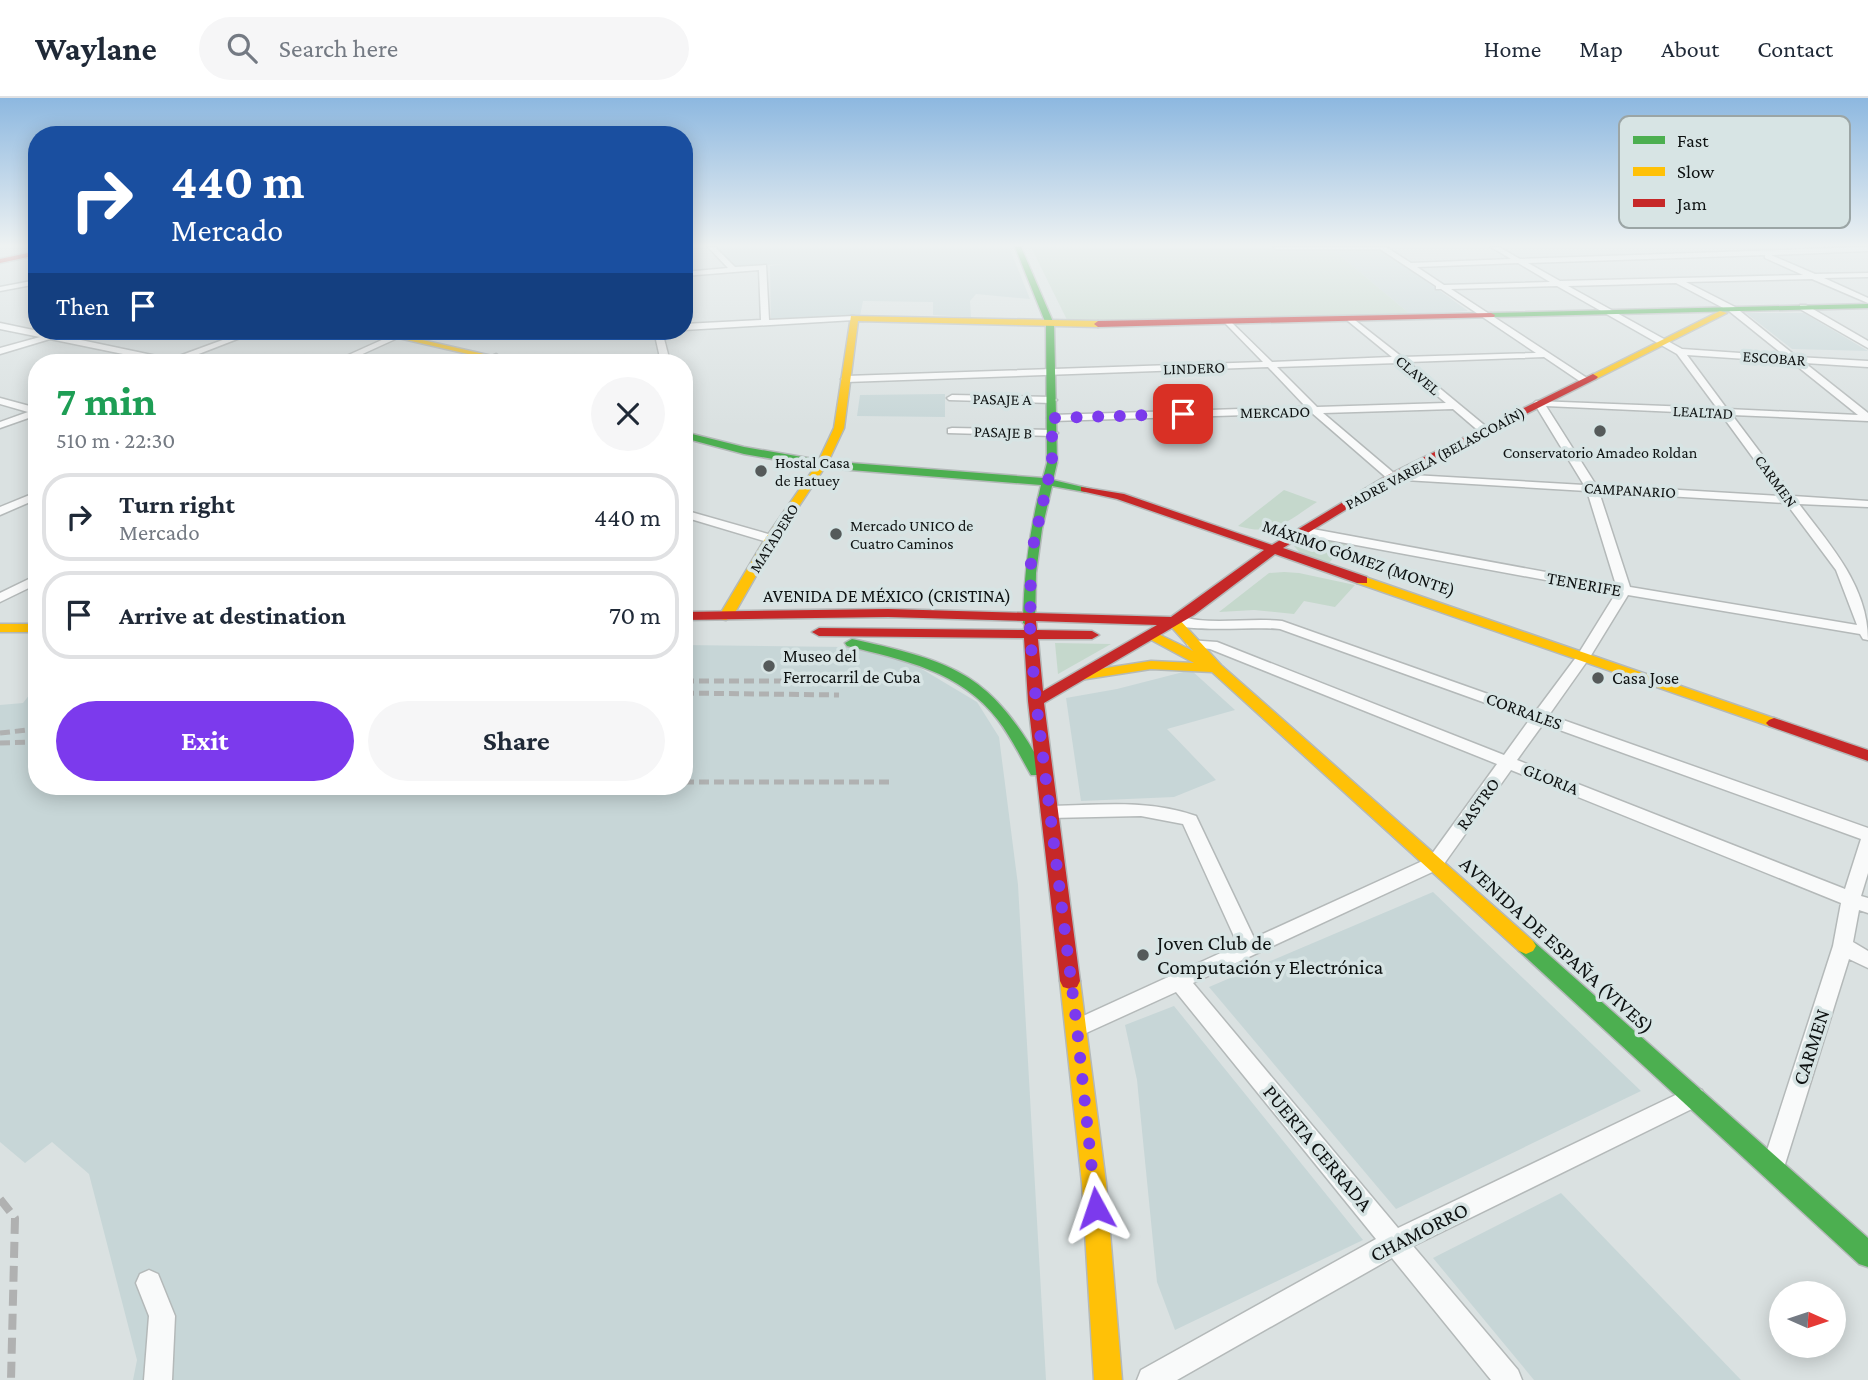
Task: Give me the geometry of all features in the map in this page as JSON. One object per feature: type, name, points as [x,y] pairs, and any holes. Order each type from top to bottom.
[{"type":"main road","points":[[1043,307],[1050,324],[1053,426],[1049,482],[1031,555],[1030,634],[1096,1208],[1108,1380]]},
{"type":"main road","name":"PADRE VARELA (BELASCOAÍN)","points":[[1036,701],[1173,621],[1247,572],[1273,549],[1392,477],[1662,341],[1732,309],[1807,307]]},
{"type":"main road","points":[[854,318],[1050,324],[1732,309]]},
{"type":"main road","name":"MATADERO","points":[[726,616],[771,539],[822,464],[839,428],[854,318]]},
{"type":"main road","points":[[417,340],[468,354]]},
{"type":"main road","name":"MÁXIMO GÓMEZ (MONTE)","points":[[693,438],[738,452],[822,464],[1049,482],[1095,489],[1142,502],[1868,756]]},
{"type":"main road","points":[[1247,572],[1288,566],[1341,573]]},
{"type":"main road","points":[[0,612],[28,612]]},
{"type":"main road","name":"AVENIDA DE MÉXICO (CRISTINA)","points":[[693,616],[888,613],[1173,621]]},
{"type":"main road","points":[[726,616],[743,629]]},
{"type":"main road","name":"AVENIDA DE ESPAÑA (VIVES)","points":[[1173,621],[1216,668],[1868,1255]]},
{"type":"main road","points":[[0,628],[28,628]]},
{"type":"main road","points":[[693,629],[782,631]]},
{"type":"main road","name":"AVENIDA DE MÉXICO (CRISTINA)","points":[[1049,804],[1020,737],[987,694],[965,679],[918,659],[808,632],[1149,635]]},
{"type":"main road","name":"AVENIDA DE ESPAÑA (VIVES)","points":[[1149,635],[1216,668]]},
{"type":"main road","points":[[1080,676],[1151,665],[1216,668]]},
{"type":"street","points":[[765,307],[765,323]]},
{"type":"street","points":[[1470,307],[1584,380]]},
{"type":"street","name":"CARMEN","points":[[1599,307],[1680,352],[1842,570],[1868,633]]},
{"type":"street","points":[[1728,307],[1868,418]]},
{"type":"street","points":[[1803,307],[1868,345]]},
{"type":"street","points":[[693,327],[854,318]]},
{"type":"street","name":"CLAVEL","points":[[1351,319],[1485,431]]},
{"type":"street","points":[[1228,321],[1315,411],[1392,477]]},
{"type":"street","points":[[0,326],[28,332]]},
{"type":"street","points":[[0,351],[39,340]]},
{"type":"street","points":[[65,340],[133,354]]},
{"type":"street","points":[[193,354],[230,340]]},
{"type":"street","points":[[355,354],[384,340]]},
{"type":"street","name":"ESCOBAR","points":[[1680,352],[1868,364]]},
{"type":"street","name":"LINDERO","points":[[846,379],[1542,355]]},
{"type":"street","name":"PASAJE A","points":[[952,398],[1052,400]]},
{"type":"street","points":[[0,401],[28,409]]},
{"type":"street","points":[[1539,402],[1592,488],[1624,590]]},
{"type":"street","name":"LEALTAD","points":[[1539,402],[1868,418]]},
{"type":"street","name":"MERCADO","points":[[1053,426],[1455,406]]},
{"type":"street","points":[[0,425],[28,414]]},
{"type":"street","name":"PASAJE B","points":[[952,430],[1053,426]]},
{"type":"street","name":"CAMPANARIO","points":[[1392,477],[1868,504]]},
{"type":"street","points":[[0,499],[28,507]]},
{"type":"street","points":[[0,511],[28,499]]},
{"type":"street","points":[[693,516],[771,539]]},
{"type":"street","name":"TENERIFE","points":[[1302,531],[1868,633]]},
{"type":"street","points":[[0,598],[28,584]]},
{"type":"street","name":"RASTRO","points":[[1077,1028],[1435,863],[1583,657],[1624,590]]},
{"type":"street","name":"CORRALES","points":[[1173,621],[1217,625],[1257,622],[1282,625],[1868,835]]},
{"type":"street","points":[[1212,645],[1206,632],[1217,625]]},
{"type":"street","name":"GLORIA","points":[[1193,643],[1212,645],[1859,903]]},
{"type":"street","points":[[1049,804],[1175,813],[1190,820],[1250,949]]},
{"type":"street","name":"CARMEN","points":[[1773,1169],[1859,903],[1868,843]]},
{"type":"street","points":[[1843,946],[1868,960]]},
{"type":"street","name":"PUERTA CERRADA","points":[[1181,982],[1508,1380]]},
{"type":"street","name":"CHAMORRO","points":[[1151,1380],[1395,1242],[1695,1097]]},
{"type":"street","points":[[149,1283],[162,1316],[158,1380]]},
{"type":"shaded area","points":[[771,307],[862,307],[860,316],[771,321]]},
{"type":"shaded area","points":[[933,307],[970,307],[971,317],[933,315]]},
{"type":"shaded area","points":[[1401,307],[1462,307],[1468,311],[1410,314]]},
{"type":"shaded area","points":[[1746,313],[1804,313],[1868,351],[1792,349]]},
{"type":"shaded area","points":[[945,394],[945,417],[857,416],[860,395]]},
{"type":"shaded area","points":[[693,645],[846,647],[910,662],[977,702],[999,737],[1018,885],[1046,1380],[133,1380],[137,1360],[89,1174],[52,1142],[25,1163],[0,1142],[0,705],[23,703],[28,697],[28,795],[693,795]]},
{"type":"shaded area","points":[[1191,670],[1235,710],[1167,729],[1216,780],[1174,797],[1081,801],[1066,698],[1117,689]]},
{"type":"shaded area","points":[[1433,892],[1641,1091],[1396,1209],[1209,987]]},
{"type":"shaded area","points":[[1174,1006],[1363,1240],[1175,1330],[1157,1282],[1137,1080],[1125,1025]]},
{"type":"shaded area","points":[[1561,1193],[1741,1380],[1534,1380],[1433,1258]]},
{"type":"green space","points":[[1061,307],[1401,307],[1410,314],[1068,322]]},
{"type":"green space","points":[[1284,490],[1317,502],[1289,521],[1271,528],[1262,530],[1238,526]]},
{"type":"green space","points":[[1308,536],[1346,544],[1328,564],[1303,556],[1294,546]]},
{"type":"green space","points":[[1284,572],[1355,585],[1335,607],[1304,601],[1294,614],[1254,610],[1219,612],[1269,573]]},
{"type":"green space","points":[[1055,643],[1111,644],[1058,674]]},
{"type":"railway","points":[[693,681],[803,681]]},
{"type":"railway","points":[[693,693],[839,695]]},
{"type":"railway","points":[[0,733],[28,730]]},
{"type":"railway","points":[[0,743],[28,742]]},
{"type":"railway","points":[[693,782],[891,782]]},
{"type":"railway","points":[[0,1199],[15,1218],[11,1380]]},
{"type":"traffic: fast","points":[[1030,623],[1030,573],[1036,529],[1052,463],[1050,324],[1043,307]]},
{"type":"traffic: fast","points":[[1491,315],[1833,307]]},
{"type":"traffic: fast","points":[[693,438],[744,451],[825,465],[995,476],[1085,489]]},
{"type":"traffic: fast","points":[[852,643],[915,659],[964,680],[984,695],[1003,715],[1037,771]]},
{"type":"traffic: fast","points":[[1526,946],[1868,1255]]},
{"type":"traffic: slow","points":[[1593,377],[1723,313]]},
{"type":"traffic: slow","points":[[822,464],[839,428],[854,318],[1098,324]]},
{"type":"traffic: slow","points":[[413,340],[477,354]]},
{"type":"traffic: slow","points":[[726,616],[771,539],[822,464]]},
{"type":"traffic: slow","points":[[1362,580],[1774,723]]},
{"type":"traffic: slow","points":[[1173,621],[1216,668],[1526,946]]},
{"type":"traffic: slow","points":[[0,628],[28,628]]},
{"type":"traffic: slow","points":[[1149,635],[1204,662]]},
{"type":"traffic: slow","points":[[1080,676],[1151,665],[1216,668]]},
{"type":"traffic: slow","points":[[1070,981],[1094,1183],[1108,1380]]},
{"type":"traffic: jam","points":[[1098,324],[1491,315]]},
{"type":"traffic: jam","points":[[1273,549],[1392,477],[1593,377]]},
{"type":"traffic: jam","points":[[1085,489],[1120,496],[1362,580]]},
{"type":"traffic: jam","points":[[1036,701],[1189,612],[1273,549]]},
{"type":"traffic: jam","points":[[693,616],[888,613],[1173,621]]},
{"type":"traffic: jam","points":[[1030,623],[1036,701],[1070,981]]},
{"type":"traffic: jam","points":[[819,632],[1092,635]]},
{"type":"traffic: jam","points":[[1774,723],[1868,756]]},
{"type":"place","name":"Conservatorio Amadeo Roldan","points":[[1600,431]]},
{"type":"place","name":"Hostal Casa de Hatuey","points":[[761,471]]},
{"type":"place","name":"Mercado UNICO de Cuatro Caminos","points":[[836,534]]},
{"type":"place","name":"Museo del Ferrocarril de Cuba","points":[[769,666]]},
{"type":"place","name":"Casa Jose","points":[[1598,678]]},
{"type":"place","name":"Joven Club de Computación y Electrónica","points":[[1143,955]]},
{"type":"route","points":[[1096,1208],[1077,1028],[1036,701],[1029,615],[1031,555],[1052,463],[1052,418],[1183,414]]}]
